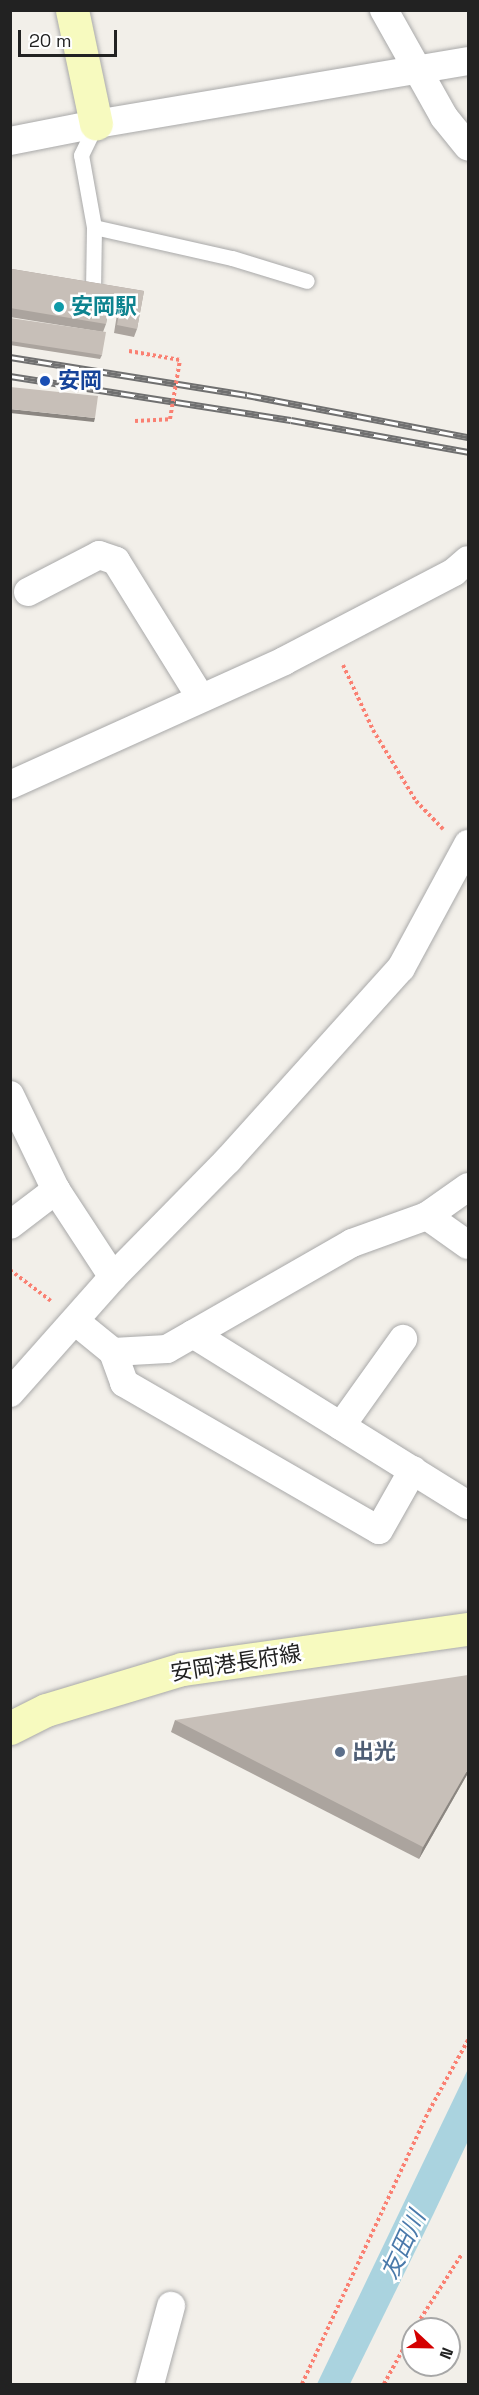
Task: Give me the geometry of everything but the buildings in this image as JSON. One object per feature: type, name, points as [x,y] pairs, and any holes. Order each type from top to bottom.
[{"type":"main road","points":[[72,10],[96,124]]},
{"type":"main road","name":"安岡港長府線","points":[[10,1728],[46,1710],[182,1669],[468,1629]]},
{"type":"street","points":[[384,10],[444,117],[468,147]]},
{"type":"street","points":[[10,141],[96,124],[468,61]]},
{"type":"street","points":[[28,592],[99,555],[116,561],[201,698]]},
{"type":"street","points":[[10,785],[284,661],[454,572],[468,560]]},
{"type":"street","points":[[10,1393],[113,1277],[228,1160],[401,968],[466,848]]},
{"type":"street","points":[[10,1095],[56,1190],[113,1277]]},
{"type":"street","points":[[113,1352],[167,1349],[352,1243],[427,1216],[468,1187]]},
{"type":"street","points":[[10,1225],[56,1190]]},
{"type":"street","points":[[427,1216],[468,1245]]},
{"type":"street","points":[[75,1320],[113,1352],[124,1383],[379,1530],[413,1470]]},
{"type":"street","points":[[193,1334],[468,1505]]},
{"type":"street","points":[[341,1426],[404,1338]]},
{"type":"street","points":[[150,2385],[171,2306]]},
{"type":"lane","points":[[93,291],[94,227],[81,155],[96,124]]},
{"type":"lane","points":[[94,227],[232,258],[307,281]]},
{"type":"path","points":[[129,351],[180,360],[170,419],[135,421]]},
{"type":"path","points":[[330,637],[373,730],[416,801],[466,848]]},
{"type":"path","points":[[10,1270],[75,1320]]},
{"type":"path","points":[[302,2385],[429,2111],[468,2040]]},
{"type":"path","points":[[422,2317],[462,2254]]},
{"type":"path","points":[[384,2385],[401,2354]]},
{"type":"water","name":"友田川","points":[[468,2069],[468,2141],[433,2215],[350,2384],[317,2384]]},
{"type":"railway","points":[[10,357],[247,395],[468,437]]},
{"type":"railway","points":[[10,376],[291,420],[468,452]]},
{"type":"place","name":"安岡駅","points":[[59,307]]},
{"type":"place","name":"安岡","points":[[45,381]]},
{"type":"place","name":"出光","points":[[340,1752]]}]
